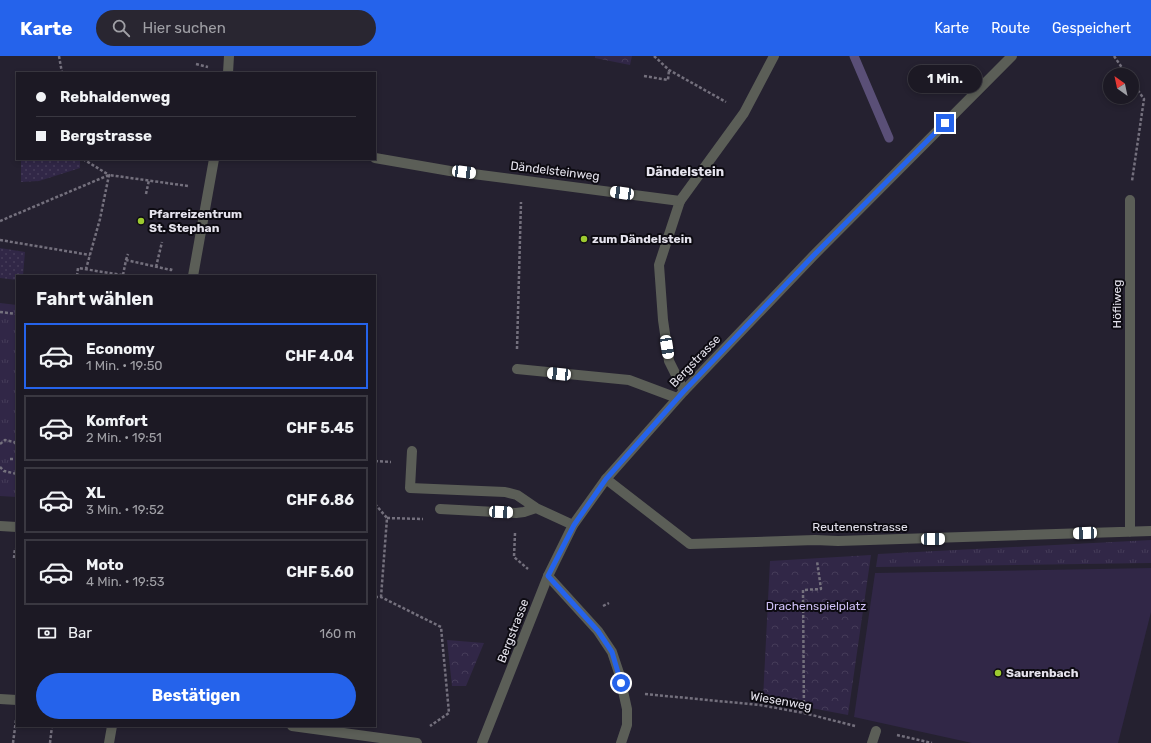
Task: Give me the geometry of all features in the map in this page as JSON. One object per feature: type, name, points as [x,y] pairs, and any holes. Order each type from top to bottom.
[{"type":"street","points":[[228,56],[228,72]]},
{"type":"street","points":[[680,395],[670,361],[663,320],[659,265],[680,201],[744,113],[774,56]]},
{"type":"street","name":"Bergstrasse","points":[[482,743],[548,576],[574,525],[606,479],[680,395],[814,255],[1012,56]]},
{"type":"street","name":"Dändelsteinweg","points":[[376,158],[450,171],[680,201]]},
{"type":"street","points":[[193,275],[214,160]]},
{"type":"street","name":"Höfliweg","points":[[1130,200],[1130,532]]},
{"type":"street","points":[[517,369],[629,380],[680,395]]},
{"type":"street","points":[[412,451],[410,488],[505,492],[516,495],[536,508],[574,525]]},
{"type":"street","name":"Reutenenstrasse","points":[[606,479],[690,544],[815,540],[862,541],[1151,531]]},
{"type":"street","points":[[440,509],[516,513],[536,508]]},
{"type":"street","points":[[0,526],[16,527]]},
{"type":"street","points":[[548,576],[598,631],[612,652],[627,709],[627,725],[622,743]]},
{"type":"street","points":[[0,699],[16,700]]},
{"type":"street","points":[[109,743],[112,727]]},
{"type":"street","points":[[299,727],[417,743]]},
{"type":"street","points":[[872,743],[876,731]]},
{"type":"path","points":[[59,56],[62,72]]},
{"type":"path","points":[[654,56],[669,70],[744,113]]},
{"type":"path","points":[[1114,56],[1122,68]]},
{"type":"path","points":[[196,64],[212,67]]},
{"type":"path","points":[[644,76],[668,80],[669,70]]},
{"type":"path","points":[[1130,200],[1144,99],[1139,92]]},
{"type":"path","points":[[85,160],[109,175],[209,189]]},
{"type":"path","points":[[0,221],[109,175]]},
{"type":"path","points":[[86,268],[109,175]]},
{"type":"path","points":[[146,194],[149,180]]},
{"type":"path","points":[[517,369],[521,180]]},
{"type":"path","points":[[0,240],[90,255]]},
{"type":"path","points":[[156,267],[162,242]]},
{"type":"path","points":[[76,275],[78,268],[86,268],[123,275],[128,254]]},
{"type":"path","points":[[126,260],[163,268]]},
{"type":"path","points":[[0,312],[16,314]]},
{"type":"path","points":[[0,444],[5,440],[16,444]]},
{"type":"path","points":[[10,459],[16,460]]},
{"type":"path","points":[[0,467],[4,471],[16,474]]},
{"type":"path","points":[[376,505],[387,518],[381,597]]},
{"type":"path","points":[[516,513],[514,557],[528,569]]},
{"type":"path","points":[[804,713],[803,590],[820,589],[815,540]]},
{"type":"path","points":[[376,597],[381,597],[441,627],[449,714],[406,742]]},
{"type":"path","name":"Wiesenweg","points":[[624,693],[760,705],[804,713],[932,743]]},
{"type":"path","points":[[13,743],[16,721]]},
{"type":"path","points":[[50,743],[52,727]]},
{"type":"green space","points":[[595,56],[632,56],[630,65],[595,58]]},
{"type":"green space","points":[[21,160],[80,160],[80,168],[39,181],[21,182]]},
{"type":"green space","points":[[0,248],[25,252],[23,275],[16,275],[16,280],[0,278]]},
{"type":"green space","points":[[0,303],[16,305],[16,497],[0,496]]},
{"type":"green space","points":[[1151,540],[1151,563],[876,567],[878,554]]},
{"type":"green space","name":"Drachenspielplatz","points":[[871,555],[848,715],[763,699],[770,561]]},
{"type":"green space","name":"Saurenbach","points":[[1151,568],[1151,612],[1118,743],[972,743],[854,717],[875,573]]},
{"type":"green space","points":[[447,640],[484,643],[466,686],[452,686]]},
{"type":"waterway","name":"Saurenbach","points":[[854,56],[889,138]]},
{"type":"place","name":"Pfarreizentrum St. Stephan","points":[[141,221]]},
{"type":"place","name":"zum Dändelstein","points":[[584,239]]},
{"type":"place","name":"Saurenbach","points":[[998,673]]},
{"type":"district","name":"Dändelstein","points":[[685,171]]},
{"type":"route","points":[[621,683],[612,652],[598,631],[548,576],[574,525],[606,479],[684,391],[814,255],[945,123]]}]
